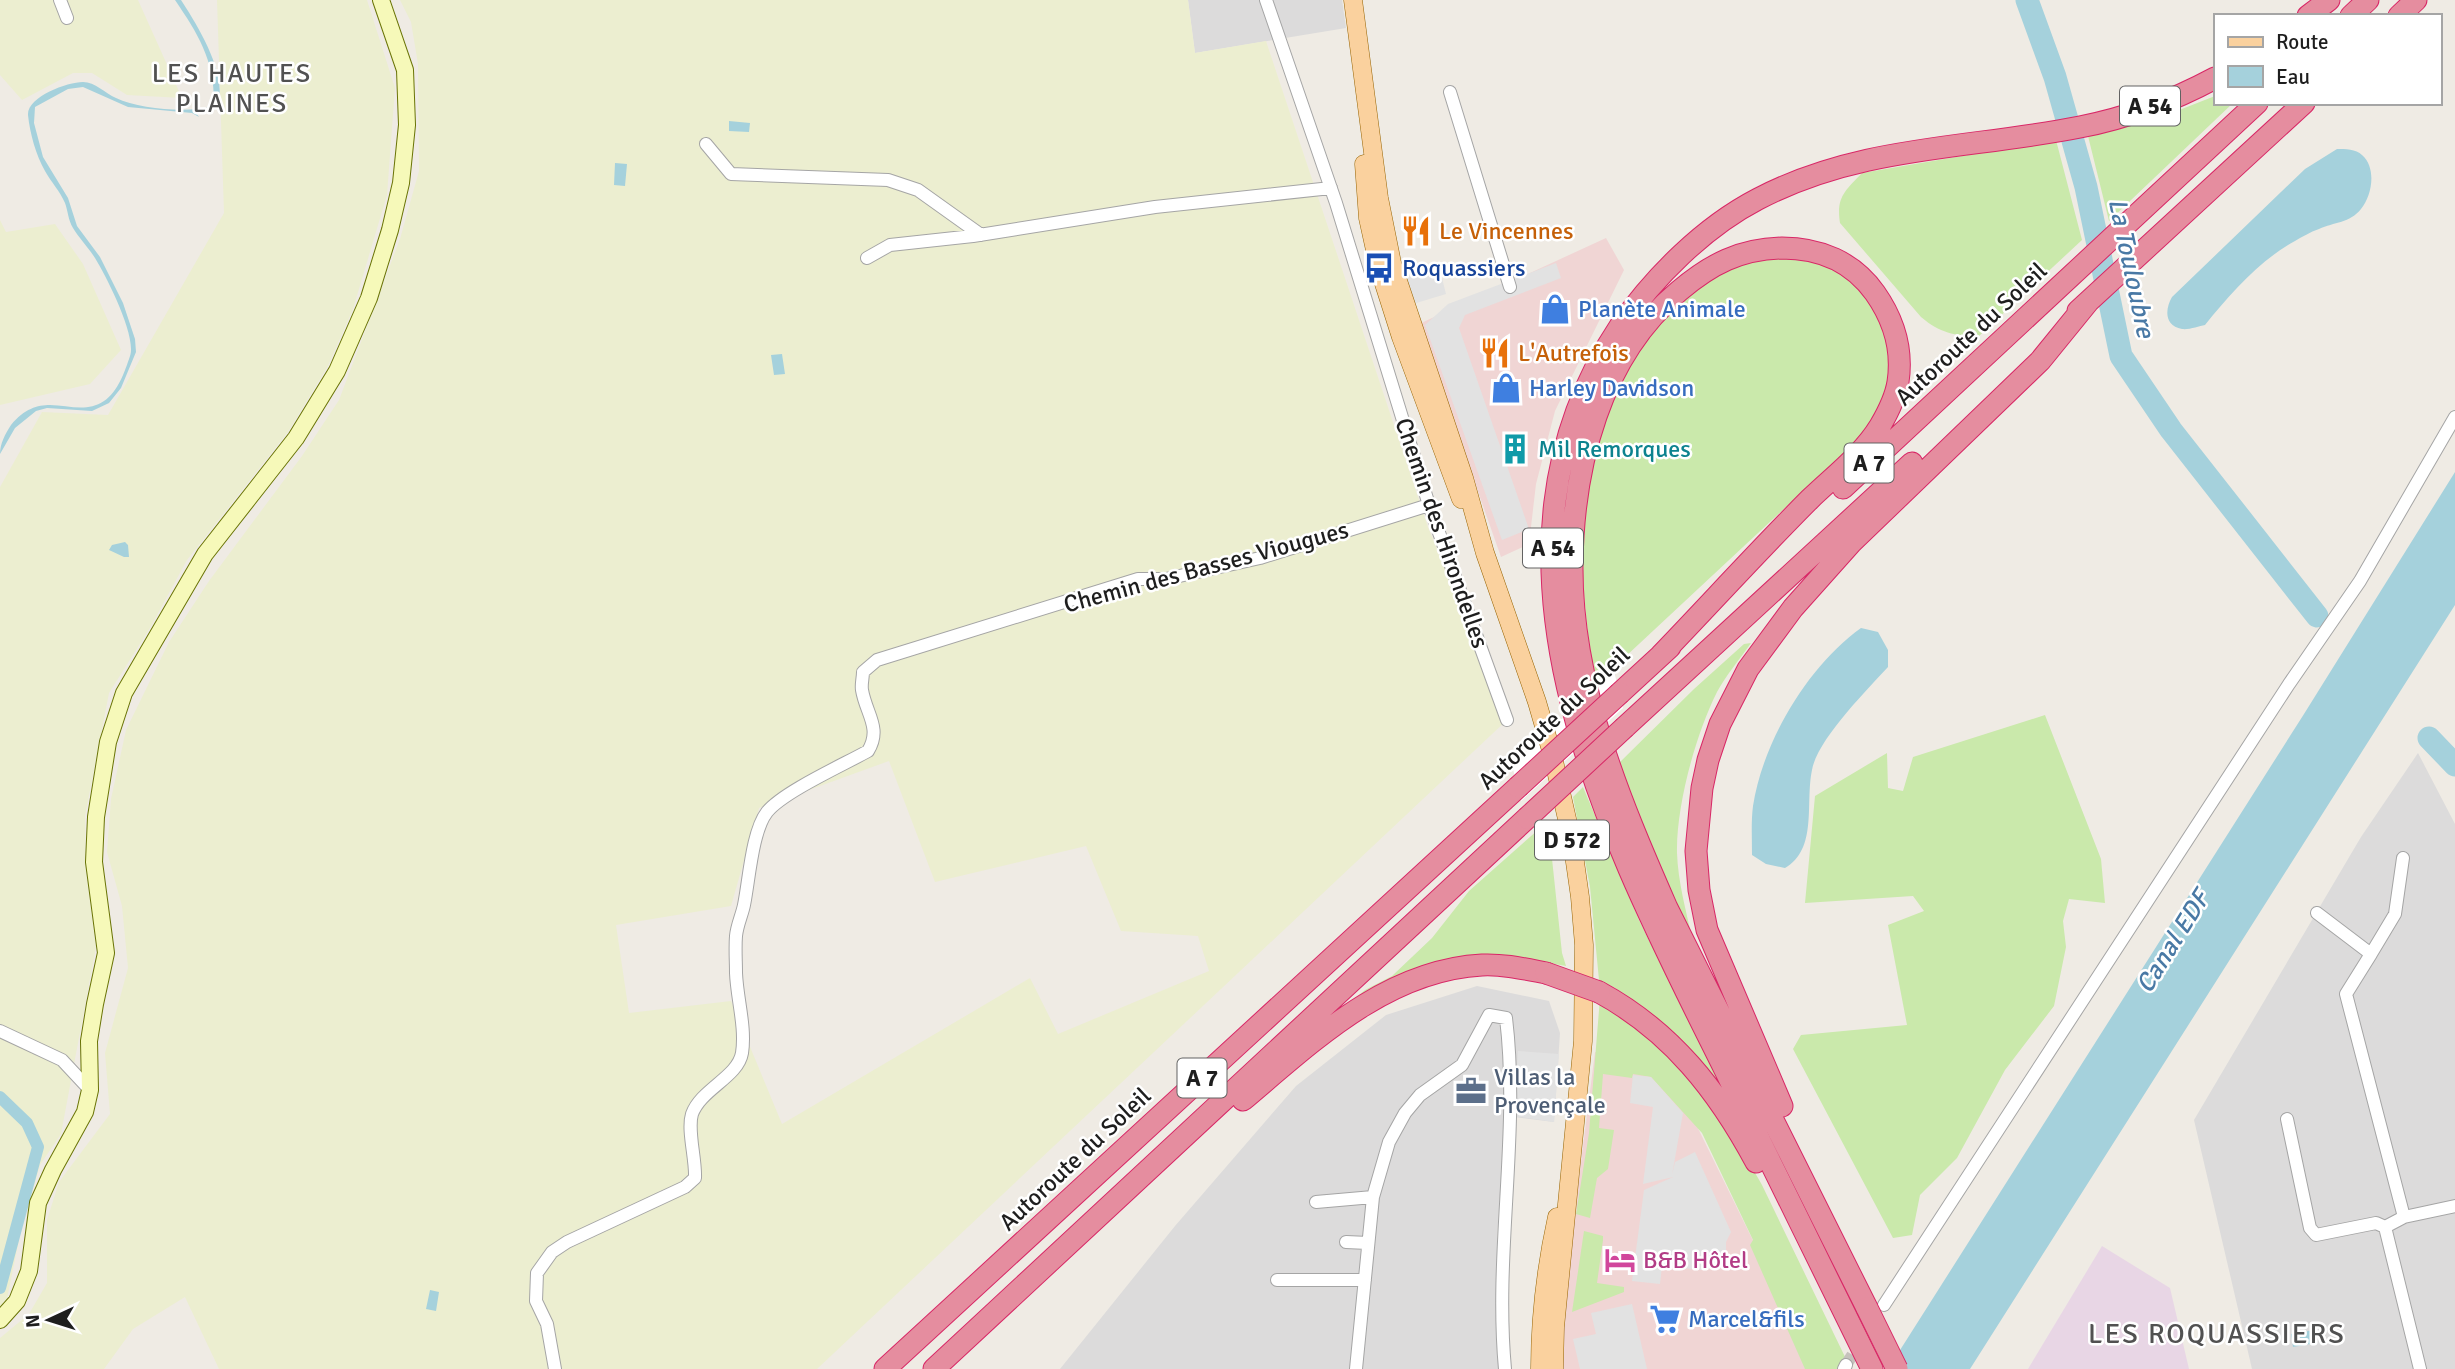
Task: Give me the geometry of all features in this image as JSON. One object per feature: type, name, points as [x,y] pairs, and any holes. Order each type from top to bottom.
[{"type":"highway","points":[[2311,14],[2329,0]]},
{"type":"highway","points":[[2353,14],[2368,0]]},
{"type":"highway","points":[[2401,14],[2416,0]]},
{"type":"highway","name":"A 54","points":[[1860,1366],[1624,860],[1596,788],[1573,713],[1558,639],[1553,580],[1553,522],[1563,455],[1600,357],[1637,301],[1696,241],[1756,200],[1827,170],[1905,151],[2083,127],[2185,94],[2214,79]]},
{"type":"highway","name":"Autoroute du Soleil","points":[[885,1369],[2255,105]]},
{"type":"highway","name":"A 7","points":[[934,1369],[1625,727],[2302,105]]},
{"type":"highway","name":"A 54","points":[[1661,655],[1809,500],[1852,459],[1880,426],[1898,384],[1899,342],[1885,308],[1867,283],[1840,259],[1796,248],[1757,248],[1725,259],[1706,270],[1663,304],[1635,338],[1598,410],[1578,487],[1572,568],[1576,619],[1587,689],[1613,777],[1634,832],[1667,908],[1835,1243],[1876,1306],[1897,1369]]},
{"type":"highway","points":[[1835,1243],[1786,1115],[1707,930],[1699,890],[1696,851],[1700,800],[1708,760],[1720,724],[1748,668],[1793,608],[1861,533],[2040,361],[2088,302]]},
{"type":"highway","points":[[1073,1240],[1287,1061],[1358,1008],[1399,987],[1439,972],[1481,965],[1512,966],[1546,973],[1599,992],[1628,1008],[1663,1036],[1692,1065],[1730,1118],[1792,1221]]},
{"type":"main road","name":"D 572","points":[[1353,7],[1382,219],[1392,263],[1464,478],[1485,553],[1540,713],[1553,757],[1574,852],[1584,945],[1584,1010],[1579,1099],[1545,1279],[1540,1369]]},
{"type":"main road","name":"D 572","points":[[1363,91],[1368,218],[1379,268],[1452,480],[1485,553]]},
{"type":"main road","name":"D 572","points":[[1554,1369],[1555,1327],[1573,1138]]},
{"type":"street","points":[[60,0],[67,18]]},
{"type":"street","points":[[0,1320],[18,1301],[29,1271],[38,1203],[85,1112],[90,1090],[89,1041],[106,953],[94,862],[96,817],[108,742],[124,693],[205,554],[296,438],[337,371],[369,298],[401,183],[407,125],[405,70],[381,0]]},
{"type":"street","name":"Chemin des Hirondelles","points":[[1266,0],[1331,188],[1429,505],[1507,720]]},
{"type":"street","points":[[1450,92],[1510,286]]},
{"type":"street","points":[[706,144],[731,174],[888,180],[918,190],[981,235]]},
{"type":"street","points":[[867,258],[890,245],[981,235],[1155,207],[1331,188]]},
{"type":"street","points":[[1380,344],[1401,337]]},
{"type":"street","points":[[1876,1306],[2360,581],[2455,417]]},
{"type":"street","name":"Chemin des Basses Viougues","points":[[555,1369],[547,1324],[536,1301],[537,1273],[552,1252],[567,1242],[685,1187],[695,1178],[696,1163],[690,1121],[693,1112],[702,1097],[734,1068],[741,1058],[743,1043],[736,975],[736,935],[751,859],[765,814],[779,800],[867,751],[875,732],[862,688],[863,672],[877,660],[1138,579],[1166,579],[1260,558],[1429,505]]},
{"type":"street","points":[[2403,858],[2395,914],[2346,994],[2404,1217]]},
{"type":"street","points":[[2316,913],[2371,954]]},
{"type":"street","points":[[1356,1369],[1373,1197],[1389,1142],[1405,1112],[1420,1095],[1462,1065],[1489,1015],[1506,1018],[1511,1063],[1503,1247],[1505,1369]]},
{"type":"street","points":[[0,1031],[62,1060],[90,1090]]},
{"type":"street","points":[[2287,1119],[2310,1228],[2316,1235],[2376,1223],[2385,1227]]},
{"type":"street","points":[[1316,1202],[1373,1197]]},
{"type":"street","points":[[2385,1227],[2404,1217],[2455,1206]]},
{"type":"street","points":[[2385,1227],[2420,1369]]},
{"type":"street","points":[[1346,1242],[1368,1243]]},
{"type":"street","points":[[1277,1280],[1365,1280]]},
{"type":"shaded area","points":[[1188,0],[1342,0],[1346,28],[1195,53]]},
{"type":"shaded area","points":[[1606,238],[1624,270],[1555,411],[1536,484],[1529,544],[1501,557],[1419,324]]},
{"type":"shaded area","points":[[1556,263],[1561,278],[1465,315],[1459,328],[1529,529],[1502,540],[1425,325],[1448,304]]},
{"type":"shaded area","points":[[1439,266],[1446,294],[1413,304],[1404,271]]},
{"type":"shaded area","points":[[2418,753],[2455,824],[2455,1369],[2252,1369],[2194,1120],[2361,837]]},
{"type":"shaded area","points":[[1477,986],[1549,1001],[1560,1033],[1554,1122],[1506,1116],[1497,1237],[1499,1369],[1060,1369],[1175,1226],[1296,1086],[1386,1015]]},
{"type":"shaded area","points":[[1518,1051],[1559,1054],[1554,1122],[1514,1116]]},
{"type":"shaded area","points":[[1595,1052],[1666,1063],[1816,1369],[1562,1369],[1562,1312]]},
{"type":"shaded area","points":[[1633,1075],[1651,1077],[1683,1113],[1672,1175],[1675,1162],[1695,1152],[1731,1232],[1726,1242],[1726,1253],[1721,1255],[1726,1266],[1703,1270],[1662,1266],[1660,1284],[1632,1281],[1644,1190],[1673,1177],[1643,1184],[1653,1107],[1630,1103]]},
{"type":"shaded area","points":[[2102,1246],[2170,1288],[2189,1369],[2028,1369]]},
{"type":"shaded area","points":[[1632,1304],[1647,1369],[1580,1369],[1573,1339],[1596,1334],[1591,1313]]},
{"type":"green space","points":[[0,0],[138,0],[182,98],[127,95],[92,73],[73,73],[22,100],[0,75]]},
{"type":"green space","points":[[217,0],[367,0],[395,88],[387,195],[353,309],[328,366],[288,432],[187,560],[150,628],[109,693],[85,816],[86,869],[96,947],[61,1134],[40,1165],[21,1230],[7,1299],[0,1311],[0,487],[42,412],[108,415],[224,213]]},
{"type":"green space","points":[[400,0],[1188,0],[1195,53],[1266,41],[1428,527],[1507,720],[817,1369],[219,1369],[185,1297],[133,1329],[104,1369],[0,1369],[0,1338],[29,1314],[47,1283],[47,1220],[59,1182],[110,1114],[105,1053],[128,968],[122,906],[107,852],[111,799],[126,730],[169,642],[209,581],[302,456],[339,400],[400,239],[419,171],[418,64],[411,22]],"holes":[[[889,761],[935,882],[1086,846],[1121,931],[1198,936],[1209,971],[1058,1034],[1030,978],[782,1124],[731,1001],[629,1013],[616,925],[731,906],[759,808]]]},
{"type":"green space","points":[[2214,96],[2214,105],[2231,105],[2109,221],[2088,136],[2159,118]]},
{"type":"green space","points":[[2056,140],[2082,240],[1979,336],[1948,332],[1921,317],[1840,223],[1839,207],[1843,195],[1862,173]]},
{"type":"green space","points":[[0,220],[6,232],[55,224],[83,264],[121,350],[90,384],[0,405]]},
{"type":"green space","points":[[1776,258],[1819,264],[1838,273],[1868,300],[1878,317],[1889,356],[1889,376],[1882,402],[1860,438],[1595,685],[1587,628],[1583,531],[1588,488],[1598,444],[1614,399],[1635,358],[1662,321],[1694,290],[1732,269]]},
{"type":"green space","points":[[1751,643],[1721,686],[1709,709],[1684,792],[1677,853],[1692,938],[1618,764],[1694,689],[1744,644]]},
{"type":"green space","points":[[2045,715],[2101,859],[2105,903],[2069,899],[2063,921],[2066,947],[2054,1006],[2005,1070],[1957,1158],[1920,1195],[1912,1235],[1893,1238],[1793,1049],[1801,1035],[1907,1025],[1888,925],[1924,911],[1913,896],[1805,903],[1815,796],[1887,753],[1888,788],[1903,791],[1913,757]]},
{"type":"green space","points":[[1583,787],[1639,920],[1725,1095],[1675,1034],[1615,988],[1599,980],[1590,887],[1573,797]]},
{"type":"green space","points":[[1548,821],[1562,953],[1566,966],[1532,960],[1353,1000],[1365,990],[1392,976],[1432,938],[1469,891]]},
{"type":"green space","points":[[1600,998],[1683,1062],[1734,1136],[1762,1185],[1847,1361],[1842,1369],[1805,1369],[1750,1245],[1753,1240],[1702,1133],[1651,1077],[1633,1074],[1632,1078],[1603,1074],[1599,1128],[1614,1130],[1608,1169],[1597,1178],[1590,1218],[1576,1214],[1589,1133]]},
{"type":"green space","points":[[1584,1231],[1603,1236],[1597,1283],[1624,1287],[1624,1292],[1572,1312]]},
{"type":"water","points":[[175,0],[181,0],[211,54],[219,85],[219,98],[214,110],[196,113],[199,117],[192,113],[128,107],[83,87],[68,89],[35,107],[34,123],[43,157],[68,198],[77,226],[100,257],[123,303],[135,339],[136,352],[121,388],[109,403],[92,411],[47,408],[36,411],[15,428],[0,454],[7,432],[23,413],[47,405],[81,408],[93,406],[109,397],[123,374],[131,347],[125,321],[113,292],[95,258],[73,228],[63,199],[39,158],[30,130],[29,108],[49,92],[83,82],[137,105],[176,110],[210,107],[214,102],[208,60],[191,24]]},
{"type":"water","points":[[729,121],[750,123],[749,132],[729,131]]},
{"type":"water","points":[[2337,149],[2360,153],[2370,167],[2370,190],[2357,214],[2306,235],[2282,249],[2235,290],[2205,325],[2185,329],[2172,324],[2167,312],[2172,297],[2305,169]]},
{"type":"water","points":[[615,163],[627,164],[625,186],[614,185]]},
{"type":"water","points":[[782,354],[785,374],[774,375],[771,355]]},
{"type":"water","name":"Canal EDF","points":[[2455,472],[2455,605],[1970,1369],[1888,1369],[2304,714]]},
{"type":"water","points":[[125,542],[128,545],[129,557],[109,550],[112,545]]},
{"type":"water","points":[[1861,628],[1878,632],[1888,650],[1888,667],[1844,716],[1816,758],[1810,783],[1806,837],[1802,849],[1795,860],[1785,868],[1766,864],[1752,855],[1752,830],[1758,781],[1767,756],[1791,707],[1806,684],[1823,663]]},
{"type":"water","points":[[430,1290],[439,1292],[436,1311],[426,1309]]},
{"type":"water","points":[[2314,1330],[2316,1343],[2293,1347],[2291,1334]]},
{"type":"pier","points":[[1614,671],[1623,708],[1521,801],[1512,765]]},
{"type":"waterway","name":"La Touloubre","points":[[2027,0],[2055,77],[2086,187],[2121,356],[2171,430],[2317,616]]},
{"type":"waterway","name":"La Touloubre","points":[[2429,738],[2455,765]]},
{"type":"waterway","points":[[0,1097],[27,1123],[38,1147],[0,1288]]},
{"type":"tunnel","points":[[1846,1365],[1876,1318]]},
{"type":"place","name":"Le Vincennes","points":[[1416,231]]},
{"type":"place","name":"Roquassiers","points":[[1379,268]]},
{"type":"place","name":"Planète Animale","points":[[1555,309]]},
{"type":"place","name":"L'Autrefois","points":[[1495,353]]},
{"type":"place","name":"Harley Davidson","points":[[1506,388]]},
{"type":"place","name":"Mil Remorques","points":[[1515,449]]},
{"type":"place","name":"Villas la Provençale","points":[[1471,1091]]},
{"type":"place","name":"B&B Hôtel","points":[[1620,1260]]},
{"type":"place","name":"Marcel&fils","points":[[1665,1319]]},
{"type":"district","name":"LES HAUTES PLAINES","points":[[232,88]]},
{"type":"district","name":"LES ROQUASSIERS","points":[[2217,1334]]}]
